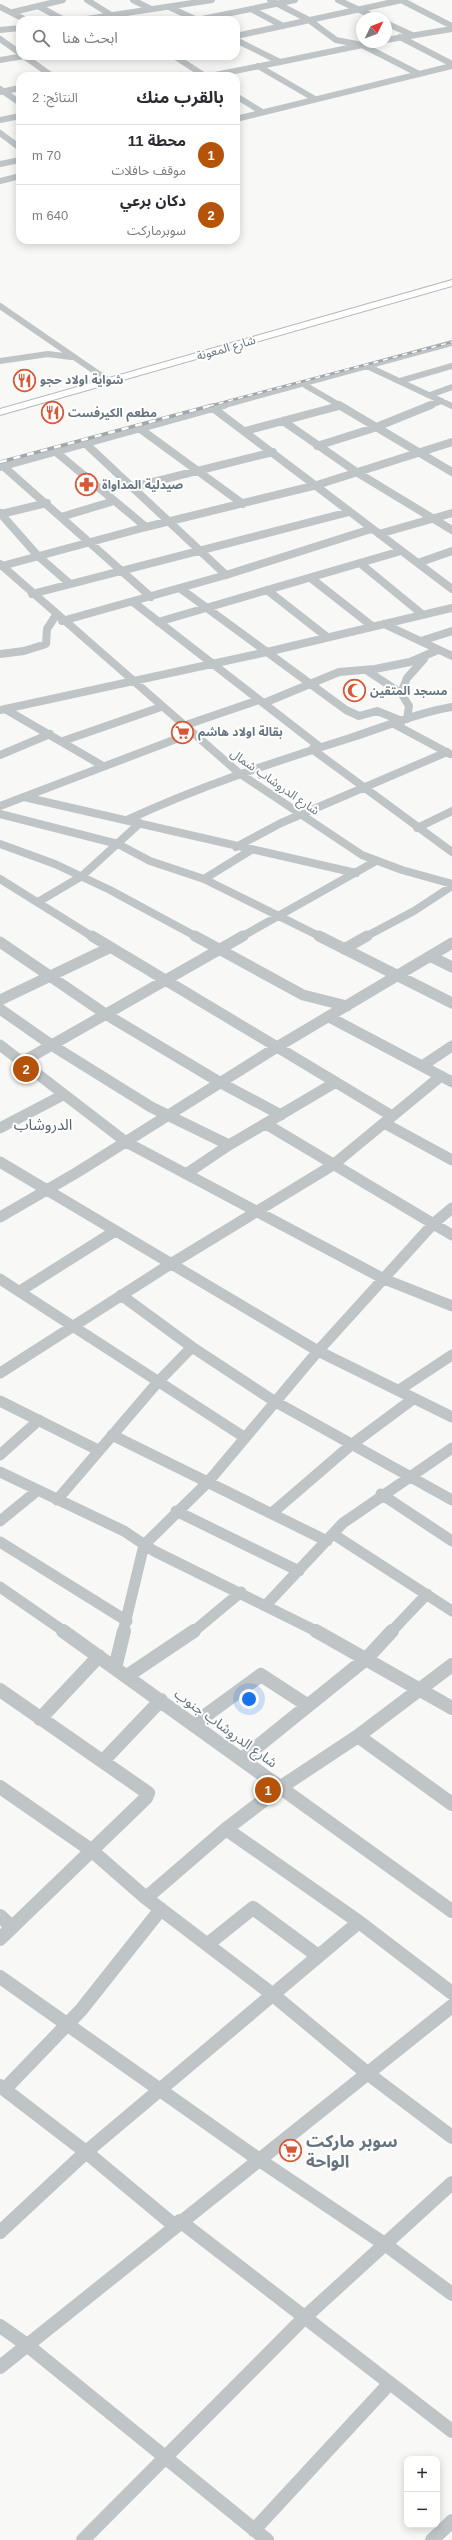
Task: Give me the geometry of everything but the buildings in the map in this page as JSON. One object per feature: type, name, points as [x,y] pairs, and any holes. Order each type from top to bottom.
[{"type":"highway","name":"شارع المعونة","points":[[0,412],[452,283]]},
{"type":"highway","name":"شارع المعونة","points":[[0,416],[452,288]]},
{"type":"street","points":[[12,12],[63,0]]},
{"type":"street","points":[[88,0],[112,15]]},
{"type":"street","points":[[133,0],[151,9]]},
{"type":"street","points":[[106,16],[212,0]]},
{"type":"street","points":[[270,0],[309,20],[336,40],[356,44]]},
{"type":"street","points":[[217,16],[295,0]]},
{"type":"street","points":[[338,0],[364,12]]},
{"type":"street","points":[[240,35],[402,0],[452,27]]},
{"type":"street","points":[[1,6],[19,16]]},
{"type":"street","points":[[38,6],[57,16]]},
{"type":"street","points":[[169,7],[188,16]]},
{"type":"street","points":[[251,9],[283,26]]},
{"type":"street","points":[[392,26],[412,35]]},
{"type":"street","points":[[392,39],[443,30],[452,27]]},
{"type":"street","points":[[0,30],[16,28]]},
{"type":"street","points":[[443,30],[452,35]]},
{"type":"street","points":[[400,37],[452,65]]},
{"type":"street","points":[[0,39],[16,50]]},
{"type":"street","points":[[240,42],[280,62]]},
{"type":"street","points":[[229,72],[356,46]]},
{"type":"street","points":[[368,48],[419,74]]},
{"type":"street","points":[[0,60],[16,57]]},
{"type":"street","points":[[30,60],[46,72]]},
{"type":"street","points":[[180,60],[199,72]]},
{"type":"street","points":[[240,118],[452,65]]},
{"type":"street","points":[[258,66],[315,99]]},
{"type":"street","points":[[1,91],[16,89]]},
{"type":"street","points":[[1,91],[16,101]]},
{"type":"street","points":[[240,98],[262,112]]},
{"type":"street","points":[[0,120],[16,117]]},
{"type":"street","points":[[0,133],[16,145]]},
{"type":"street","points":[[0,164],[16,161]]},
{"type":"street","points":[[0,181],[16,177]]},
{"type":"street","points":[[0,306],[109,381]]},
{"type":"street","points":[[2,466],[452,342]]},
{"type":"street","points":[[0,361],[48,354],[74,358]]},
{"type":"street","points":[[367,366],[452,406]]},
{"type":"street","points":[[400,381],[452,366]]},
{"type":"street","points":[[303,384],[374,428],[452,472]]},
{"type":"street","points":[[430,395],[452,387]]},
{"type":"street","points":[[317,446],[374,428],[442,401]]},
{"type":"street","points":[[245,431],[339,406]]},
{"type":"street","points":[[213,408],[451,587]]},
{"type":"street","points":[[283,421],[358,473],[452,530]]},
{"type":"street","points":[[139,428],[243,504]]},
{"type":"street","points":[[1,565],[316,485],[420,454],[452,442]]},
{"type":"street","points":[[86,444],[133,486],[168,523],[226,575]]},
{"type":"street","points":[[56,452],[146,527]]},
{"type":"street","points":[[133,486],[273,452]]},
{"type":"street","points":[[2,466],[47,503],[88,544],[151,597]]},
{"type":"street","points":[[61,517],[114,501]]},
{"type":"street","points":[[47,503],[0,514],[38,556],[69,583]]},
{"type":"street","points":[[32,594],[118,570],[350,512]]},
{"type":"street","points":[[379,534],[452,513]]},
{"type":"street","points":[[0,654],[24,651],[46,644],[48,629],[59,618],[151,597],[372,529]]},
{"type":"street","points":[[158,622],[267,590],[312,579],[402,551]]},
{"type":"street","points":[[418,563],[452,551]]},
{"type":"street","points":[[361,564],[422,614]]},
{"type":"street","name":"شارع الدروشاب شمال","points":[[1,565],[59,618],[239,773],[357,852],[376,861],[452,885]]},
{"type":"street","points":[[312,579],[372,626]]},
{"type":"street","points":[[181,588],[308,684],[354,714],[359,716],[378,711],[401,722],[449,753]]},
{"type":"street","points":[[267,590],[327,637]]},
{"type":"street","points":[[133,602],[261,701],[365,788],[417,828],[452,852]]},
{"type":"street","points":[[3,710],[131,680],[267,652],[452,608]]},
{"type":"street","points":[[384,624],[452,656]]},
{"type":"street","points":[[421,641],[452,631]]},
{"type":"street","points":[[183,726],[261,701],[343,671],[393,666],[427,656],[438,650]]},
{"type":"street","points":[[402,692],[407,678],[427,656]]},
{"type":"street","points":[[365,669],[402,692],[409,706],[401,722]]},
{"type":"street","points":[[63,741],[161,707]]},
{"type":"street","points":[[127,820],[180,795],[239,773],[401,722],[428,711],[452,707]]},
{"type":"street","points":[[3,710],[63,741],[103,766]]},
{"type":"street","points":[[0,755],[50,734]]},
{"type":"street","points":[[0,806],[103,766],[192,734]]},
{"type":"street","points":[[236,847],[300,815],[449,753]]},
{"type":"street","points":[[24,797],[140,823],[236,847],[356,872]]},
{"type":"street","points":[[417,828],[452,811]]},
{"type":"street","points":[[0,814],[118,844],[150,861],[204,879],[452,1003]]},
{"type":"street","points":[[38,902],[82,876],[140,823]]},
{"type":"street","points":[[1,845],[18,848],[82,876],[312,999],[348,1006]]},
{"type":"street","points":[[204,879],[251,850]]},
{"type":"street","points":[[22,1062],[53,1046],[163,981],[376,861]]},
{"type":"street","points":[[0,879],[163,981],[336,1082],[388,1120],[452,1160]]},
{"type":"street","points":[[344,949],[409,914],[452,885]]},
{"type":"street","points":[[0,942],[107,1015],[221,1082],[281,1114]]},
{"type":"street","points":[[0,1218],[49,1190],[277,1047],[329,1018],[452,943]]},
{"type":"street","points":[[0,1000],[49,975],[109,948]]},
{"type":"street","points":[[430,956],[452,967]]},
{"type":"street","points":[[0,1009],[53,1046],[167,1116],[229,1145]]},
{"type":"street","points":[[329,1018],[452,1082]]},
{"type":"street","points":[[0,1045],[126,1142],[257,1213],[384,1279],[452,1306]]},
{"type":"street","points":[[422,1066],[452,1046]]},
{"type":"street","points":[[0,1373],[169,1265],[257,1213],[333,1165],[441,1076]]},
{"type":"street","points":[[186,1174],[229,1145],[336,1082]]},
{"type":"street","points":[[0,1117],[4,1125],[63,1095]]},
{"type":"street","points":[[266,1124],[452,1235]]},
{"type":"street","points":[[0,1162],[49,1190],[169,1265],[318,1351],[452,1417]]},
{"type":"street","points":[[115,1668],[144,1545],[176,1511],[208,1482],[274,1401],[318,1351],[433,1224],[452,1208]]},
{"type":"street","points":[[20,1292],[115,1231]]},
{"type":"street","points":[[3,1285],[20,1292],[157,1383],[244,1437]]},
{"type":"street","points":[[121,1295],[192,1348],[274,1401],[408,1477],[452,1500]]},
{"type":"street","points":[[57,1500],[98,1450],[157,1383],[192,1348]]},
{"type":"street","points":[[399,1390],[452,1355]]},
{"type":"street","points":[[272,1514],[351,1445],[413,1399]]},
{"type":"street","points":[[0,1401],[98,1450]]},
{"type":"street","points":[[0,1455],[39,1420]]},
{"type":"street","points":[[112,1435],[272,1514],[330,1538],[450,1607]]},
{"type":"street","points":[[266,1605],[343,1523],[382,1494],[452,1448]]},
{"type":"street","points":[[0,1472],[124,1531],[144,1545],[266,1605],[367,1658],[452,1708]]},
{"type":"street","points":[[0,1520],[38,1490]]},
{"type":"street","points":[[382,1494],[452,1541]]},
{"type":"street","points":[[176,1511],[298,1571]]},
{"type":"street","points":[[0,1542],[127,1621]]},
{"type":"street","name":"شارع الدروشاب جنوب","points":[[0,1587],[161,1700],[452,1911]]},
{"type":"street","points":[[127,1676],[188,1637],[241,1592]]},
{"type":"street","points":[[242,1760],[307,1705],[367,1658],[426,1594]]},
{"type":"street","points":[[40,1719],[99,1656]]},
{"type":"street","points":[[146,1898],[226,1829],[281,1787],[358,1736],[452,1665]]},
{"type":"street","points":[[194,1724],[261,1676],[267,1677],[307,1705]]},
{"type":"street","points":[[0,1690],[148,1794],[146,1798],[0,1939]]},
{"type":"street","points":[[103,1761],[161,1700]]},
{"type":"street","points":[[358,1736],[452,1804]]},
{"type":"street","points":[[0,1787],[91,1850],[146,1898],[208,1944],[272,1994],[367,2073],[452,2137]]},
{"type":"street","points":[[226,1829],[359,1922],[452,1993]]},
{"type":"street","points":[[208,1944],[248,1910],[253,1908],[318,1956]]},
{"type":"street","points":[[161,1909],[68,2024],[2,2087],[178,2224],[305,2318],[452,2431]]},
{"type":"street","points":[[0,1916],[12,1927]]},
{"type":"street","points":[[1,2229],[86,2152],[359,1922]]},
{"type":"street","points":[[0,1977],[258,2159],[386,2245],[452,2294]]},
{"type":"street","points":[[0,2367],[258,2159],[452,2006]]},
{"type":"street","points":[[83,2540],[305,2318],[452,2183]]},
{"type":"street","points":[[0,2326],[27,2345],[267,2540]]},
{"type":"street","points":[[254,2530],[389,2384]]},
{"type":"street","points":[[432,2540],[452,2521]]},
{"type":"railway","points":[[209,406],[452,342]]},
{"type":"railway","points":[[0,462],[213,405]]},
{"type":"place","name":"شواية اولاد حجو","points":[[24,380]]},
{"type":"place","name":"مطعم الكيرفست","points":[[53,413]]},
{"type":"place","name":"صيدلية المداواة","points":[[86,485]]},
{"type":"place","name":"مسجد المتقين","points":[[354,691]]},
{"type":"place","name":"بقالة اولاد هاشم","points":[[182,732]]},
{"type":"place","name":"دكان برعي","points":[[26,1069]]},
{"type":"place","name":"محطة 11","points":[[268,1790]]},
{"type":"place","name":"سوبر ماركت الواحة","points":[[291,2151]]},
{"type":"district","name":"الدروشاب","points":[[43,1124]]}]
